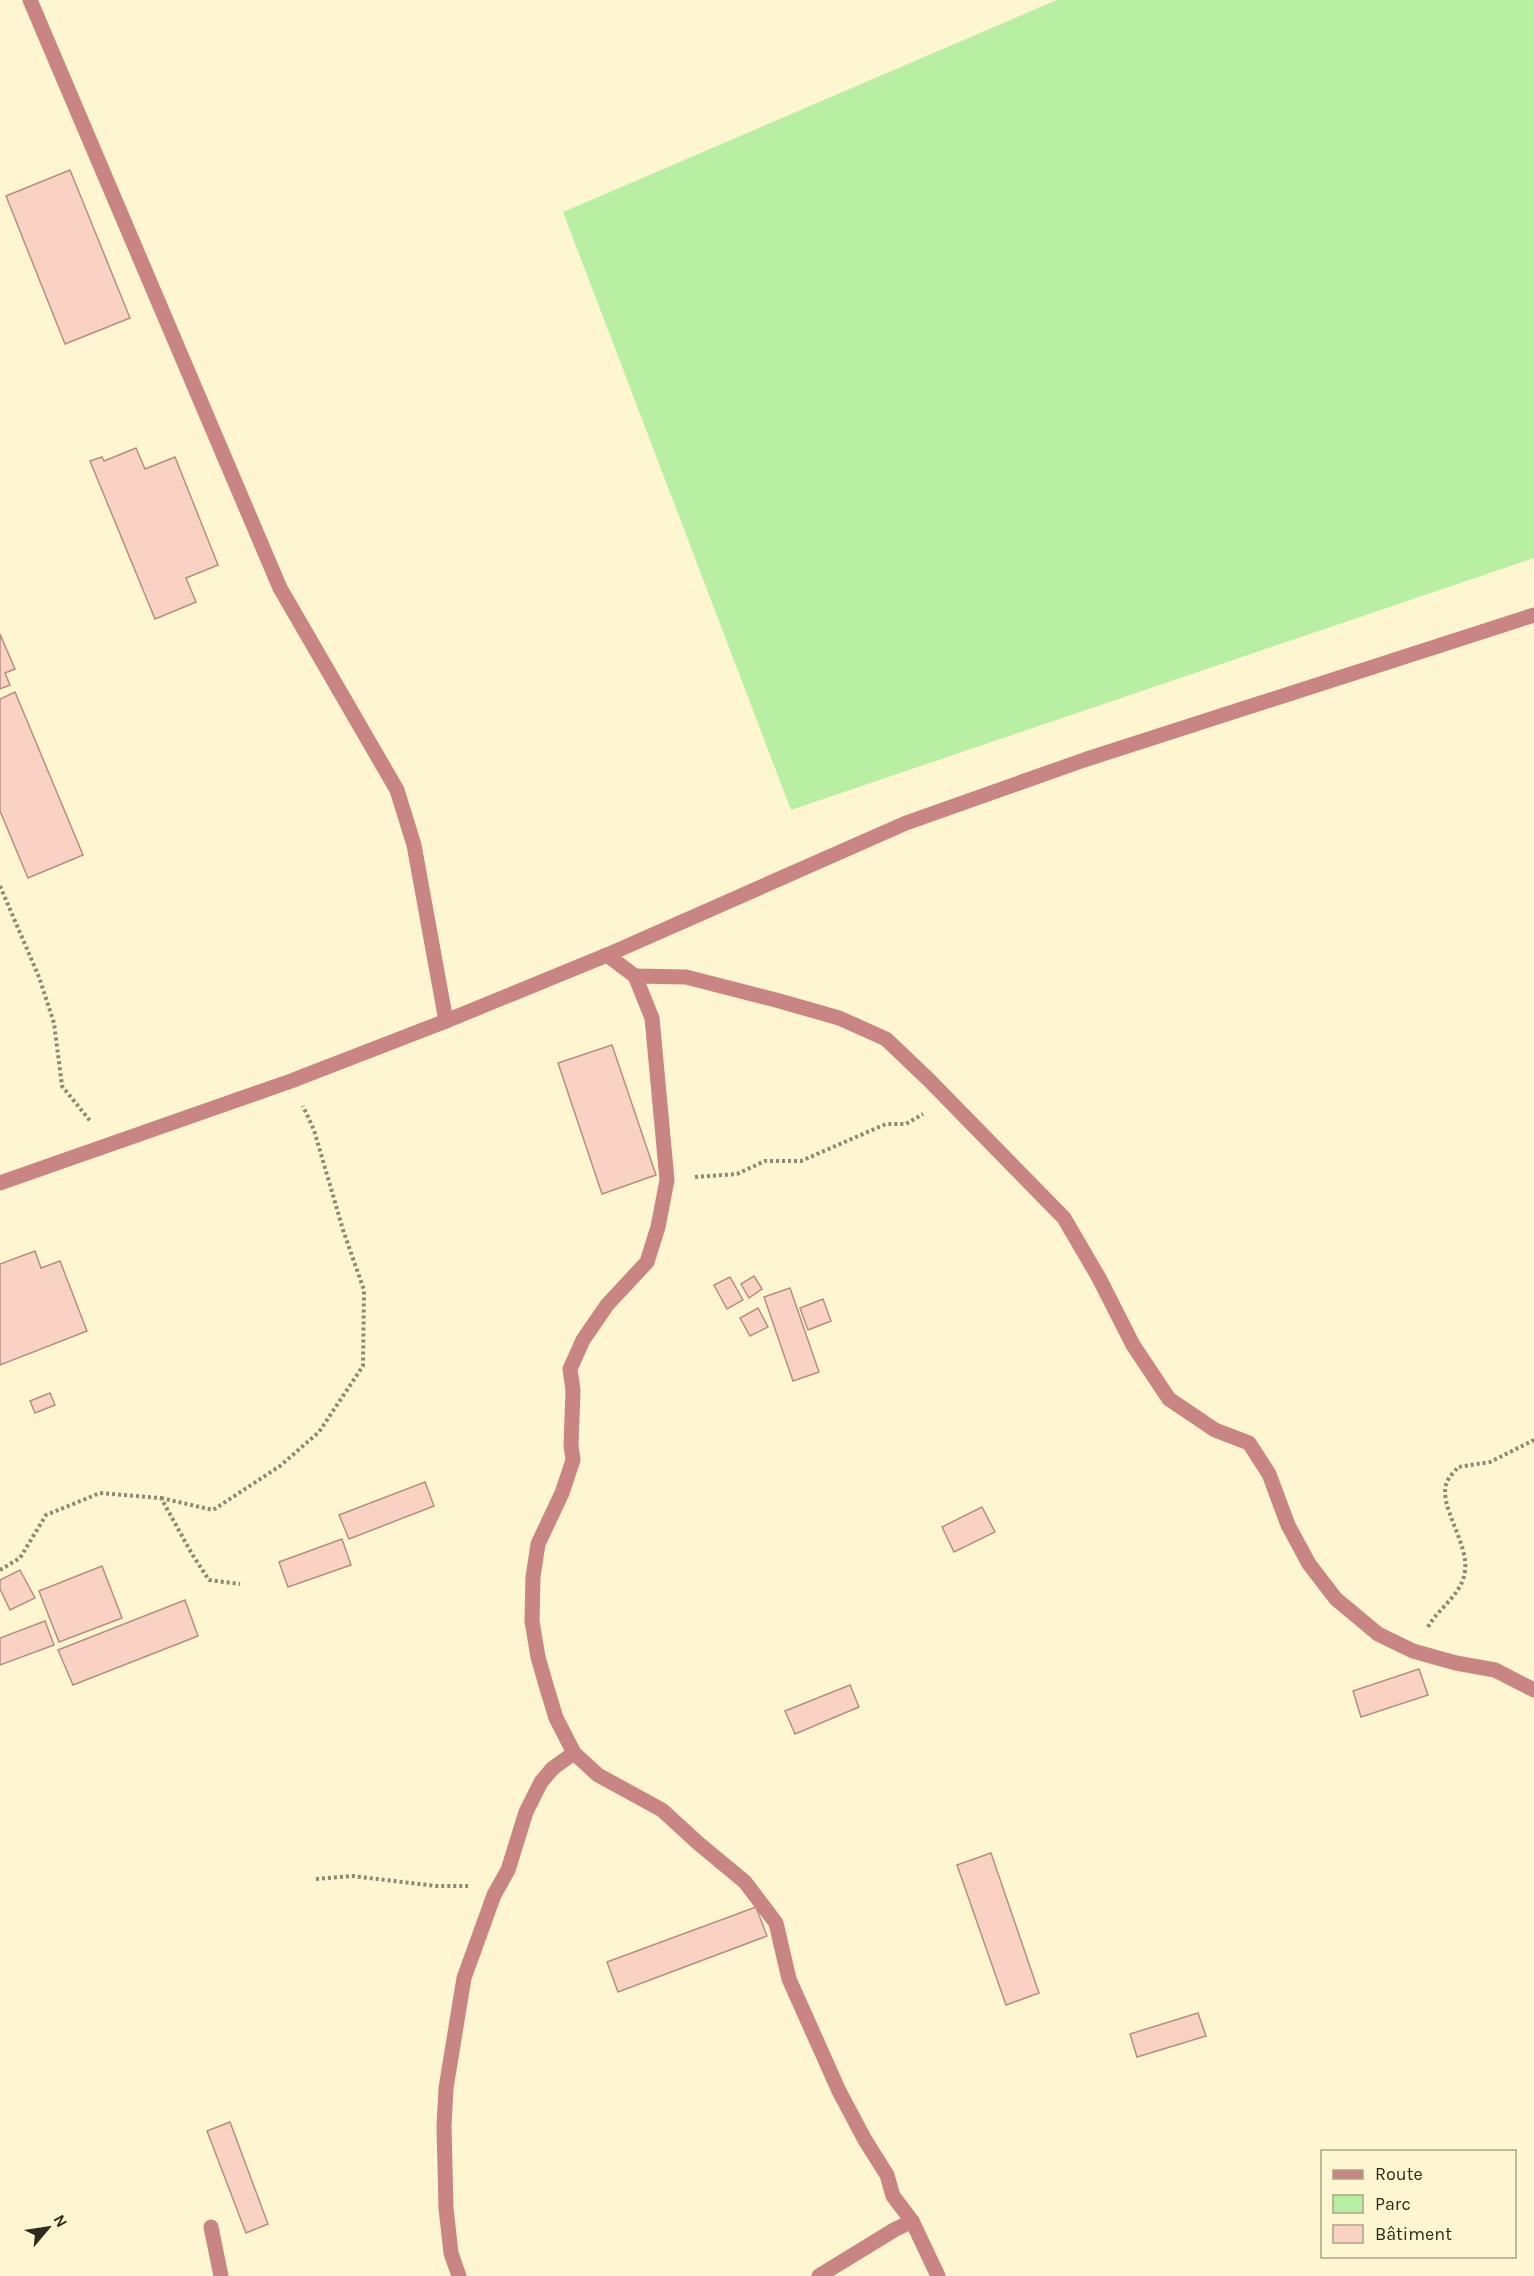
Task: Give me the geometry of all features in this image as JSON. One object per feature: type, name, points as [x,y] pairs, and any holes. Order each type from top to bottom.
[{"type":"street","points":[[30,0],[280,588],[397,790],[414,845],[446,1021]]},
{"type":"street","points":[[0,1184],[291,1081],[446,1021],[607,955],[906,823],[1095,756],[1534,615]]},
{"type":"street","points":[[607,955],[635,976],[652,1018],[667,1180],[658,1227],[647,1263],[607,1305],[583,1340],[570,1369],[573,1390],[571,1445],[573,1460],[562,1492],[538,1544],[533,1577],[534,1630],[538,1657],[556,1718],[574,1753],[598,1775],[662,1810],[698,1844],[745,1882],[776,1923],[789,1979],[839,2091],[887,2175],[893,2196],[912,2221],[938,2276]]},
{"type":"street","points":[[635,976],[686,977],[839,1018],[886,1039],[1064,1218],[1099,1278],[1132,1345],[1169,1399],[1215,1430],[1250,1443],[1269,1474],[1288,1525],[1309,1564],[1336,1599],[1378,1634],[1413,1651],[1456,1663],[1495,1670],[1534,1690]]},
{"type":"street","points":[[459,2276],[451,2253],[446,2208],[444,2126],[446,2088],[464,1978],[494,1895],[508,1870],[526,1812],[541,1782],[553,1768],[574,1753]]},
{"type":"street","points":[[819,2276],[912,2221]]},
{"type":"street","points":[[211,2227],[221,2276]]},
{"type":"path","points":[[0,886],[39,977],[51,1014],[62,1086],[111,1146]]},
{"type":"path","points":[[0,1570],[20,1558],[46,1515],[99,1493],[161,1498],[213,1510],[280,1466],[319,1432],[363,1366],[364,1290],[343,1230],[314,1130],[291,1081]]},
{"type":"path","points":[[667,1180],[737,1174],[765,1161],[801,1161],[886,1124],[906,1124],[932,1108],[952,1104]]},
{"type":"path","points":[[1413,1651],[1434,1617],[1458,1592],[1466,1570],[1464,1546],[1446,1503],[1446,1483],[1458,1467],[1490,1462],[1534,1440]]},
{"type":"path","points":[[161,1498],[209,1580],[240,1584]]},
{"type":"path","points":[[316,1879],[352,1876],[436,1886],[455,1885],[471,1887],[494,1895]]},
{"type":"green space","points":[[1057,0],[1534,0],[1534,558],[791,810],[563,212]]},
{"type":"building","points":[[70,170],[130,318],[65,344],[6,196]]},
{"type":"building","points":[[136,448],[145,469],[175,457],[218,565],[186,578],[196,602],[155,619],[90,461],[102,457],[104,461]]},
{"type":"building","points":[[0,634],[15,669],[5,673],[10,685],[0,689]]},
{"type":"building","points":[[15,692],[83,855],[28,878],[0,811],[0,699]]},
{"type":"building","points":[[612,1045],[656,1175],[602,1194],[558,1063]]},
{"type":"building","points":[[35,1251],[41,1268],[60,1261],[87,1331],[0,1365],[0,1264]]},
{"type":"building","points":[[754,1276],[762,1289],[749,1298],[741,1284]]},
{"type":"building","points":[[730,1277],[743,1300],[727,1309],[714,1285]]},
{"type":"building","points":[[790,1288],[819,1372],[793,1381],[764,1297]]},
{"type":"building","points":[[823,1299],[831,1321],[808,1330],[800,1308]]},
{"type":"building","points":[[758,1308],[768,1327],[750,1336],[740,1318]]},
{"type":"building","points":[[50,1393],[55,1405],[35,1413],[30,1401]]},
{"type":"building","points":[[425,1482],[434,1506],[349,1539],[339,1515]]},
{"type":"building","points":[[982,1507],[995,1532],[954,1552],[942,1527]]},
{"type":"building","points":[[342,1539],[351,1565],[288,1587],[279,1562]]},
{"type":"building","points":[[102,1566],[122,1618],[59,1642],[39,1591]]},
{"type":"building","points":[[20,1570],[35,1598],[10,1610],[0,1589],[0,1580]]},
{"type":"building","points":[[185,1600],[198,1636],[73,1685],[58,1650]]},
{"type":"building","points":[[45,1621],[54,1645],[0,1665],[0,1638]]},
{"type":"building","points":[[1419,1669],[1428,1695],[1361,1717],[1353,1691]]},
{"type":"building","points":[[850,1685],[859,1707],[795,1734],[785,1711]]},
{"type":"building","points":[[991,1853],[1039,1993],[1006,2005],[957,1865]]},
{"type":"building","points":[[756,1907],[767,1936],[618,1992],[607,1962]]},
{"type":"building","points":[[1198,2013],[1206,2036],[1137,2057],[1130,2034]]},
{"type":"building","points":[[230,2122],[268,2224],[246,2233],[207,2131]]}]
